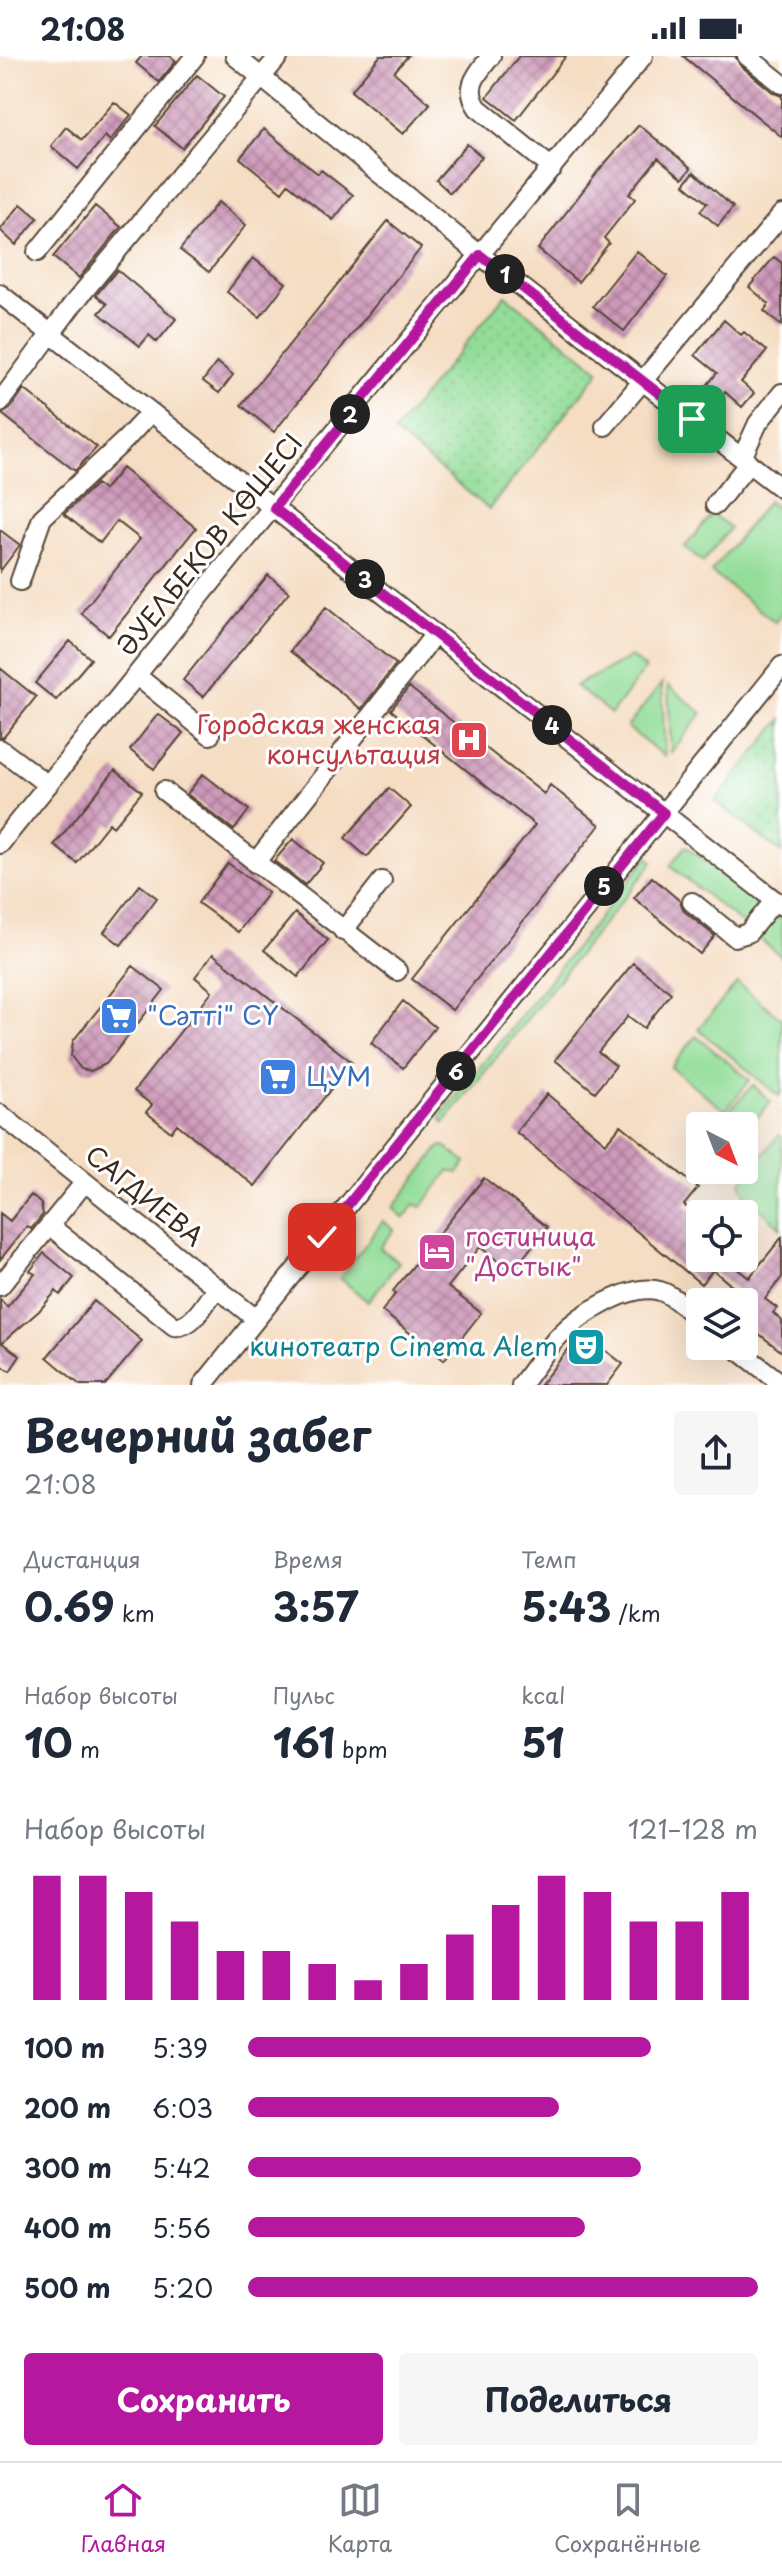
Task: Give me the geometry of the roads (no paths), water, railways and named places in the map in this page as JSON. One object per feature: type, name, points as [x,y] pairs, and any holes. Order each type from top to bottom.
[{"type":"street","points":[[37,252],[195,56]]},
{"type":"street","points":[[235,56],[480,255],[782,489]]},
{"type":"street","points":[[0,402],[73,304],[279,56]]},
{"type":"street","points":[[491,56],[471,86],[472,100],[552,168]]},
{"type":"street","name":"ӘУЕЛБЕКОВ КӨШЕСІ","points":[[0,844],[643,56]]},
{"type":"street","points":[[747,56],[782,84]]},
{"type":"street","points":[[605,426],[782,214]]},
{"type":"street","points":[[0,294],[779,903],[748,933],[735,937],[692,902]]},
{"type":"street","points":[[715,505],[746,461],[749,439],[758,423],[782,393]]},
{"type":"street","points":[[20,581],[42,518],[151,412]]},
{"type":"street","points":[[255,863],[435,634]]},
{"type":"street","points":[[203,1385],[782,666]]},
{"type":"street","points":[[137,676],[210,735]]},
{"type":"street","points":[[0,749],[48,785]]},
{"type":"street","points":[[164,791],[397,971]]},
{"type":"street","points":[[343,931],[382,881]]},
{"type":"street","name":"САГДИЕВА","points":[[0,1114],[256,1319]]},
{"type":"street","points":[[0,1286],[85,1182]]},
{"type":"street","points":[[50,1226],[174,1326],[188,1324],[217,1287]]},
{"type":"street","points":[[521,1385],[558,1337],[579,1319],[623,1295],[643,1290],[662,1291],[686,1309]]},
{"type":"street","points":[[751,1360],[782,1384]]},
{"type":"place","name":"Городская женская консультация","points":[[469,740]]},
{"type":"place","name":"\"Сәтті\" СY","points":[[119,1016]]},
{"type":"place","name":"ЦУМ","points":[[278,1077]]},
{"type":"place","name":"гостиница \"Достык\"","points":[[437,1252]]},
{"type":"place","name":"кинотеатр Cinema Alem","points":[[586,1347]]}]
